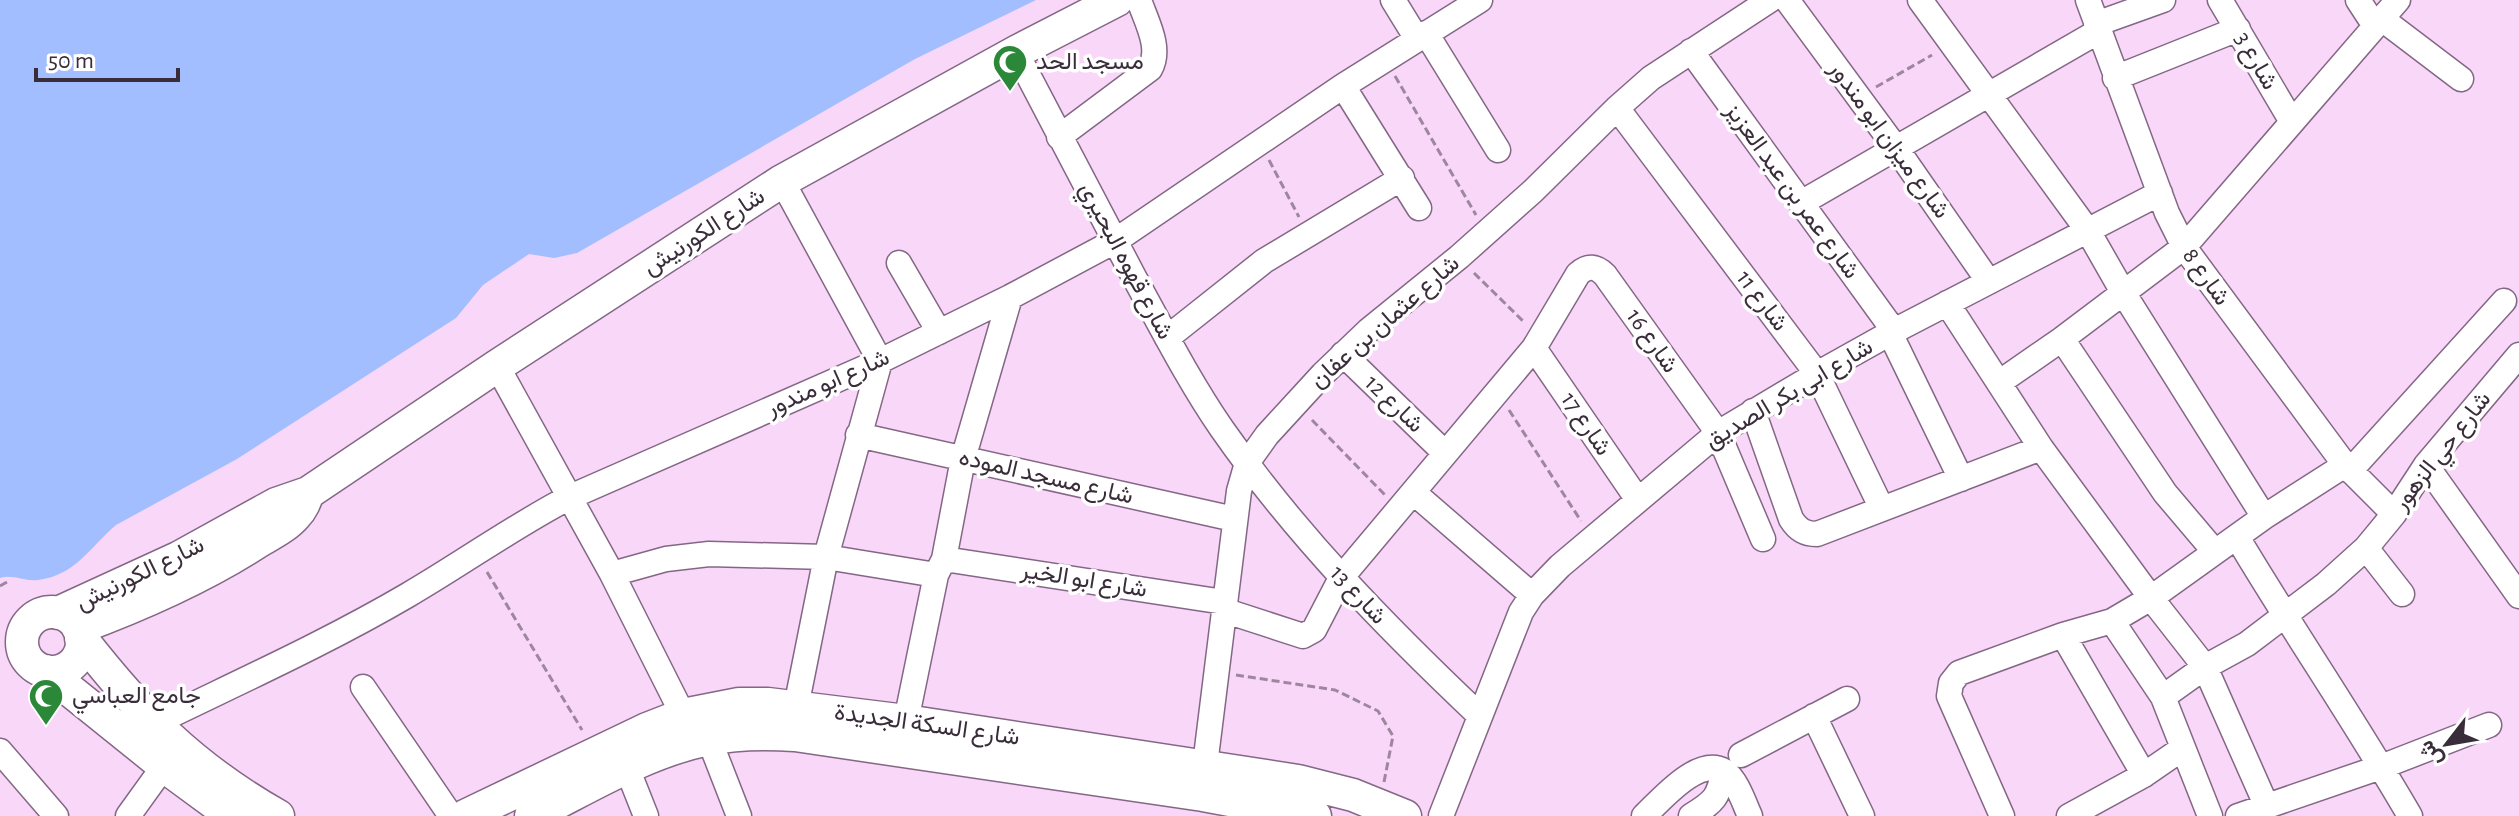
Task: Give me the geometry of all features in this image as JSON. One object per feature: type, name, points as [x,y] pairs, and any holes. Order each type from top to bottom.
[{"type":"main road","name":"شارع الكورنيش","points":[[13,631],[40,615],[72,627],[133,607],[239,554],[289,522],[304,504],[308,493],[782,181],[1117,0]]},
{"type":"main road","points":[[0,670],[40,669],[55,672],[72,664],[78,657],[72,627]]},
{"type":"main road","points":[[72,627],[153,724],[219,779],[278,816]]},
{"type":"main road","points":[[13,631],[23,634],[24,653],[40,669],[232,816]]},
{"type":"main road","name":"شارع السكة الجديدة","points":[[465,816],[595,752],[683,715],[739,704],[796,707],[906,721],[1205,765],[1298,781],[1392,811]]},
{"type":"main road","name":"شارع السكة الجديدة","points":[[531,816],[657,754],[709,739],[737,735],[795,735],[1203,795],[1315,816]]},
{"type":"street","points":[[1059,137],[1150,69],[1155,50],[1139,0]]},
{"type":"street","points":[[1393,0],[1422,36],[1498,150]]},
{"type":"street","name":"شارع ابو مندور","points":[[153,724],[333,637],[570,497],[880,361],[1115,241],[1343,86],[1480,0]]},
{"type":"street","name":"شارع عثمان بن عفان","points":[[1205,765],[1234,519],[1247,463],[1296,402],[1343,354],[1459,257],[1553,172],[1617,108],[1651,78],[1770,0]]},
{"type":"street","name":"شارع ميزان ابو مندور","points":[[1787,0],[1896,148],[1989,282]]},
{"type":"street","points":[[1920,0],[2088,231],[2264,517]]},
{"type":"street","name":"شارع 8","points":[[2088,0],[2115,78],[2184,247],[2348,468],[2394,514]]},
{"type":"street","points":[[1801,203],[2098,28],[2163,0]]},
{"type":"street","name":"شارع 3","points":[[2220,0],[2292,122]]},
{"type":"street","points":[[2358,0],[2379,22],[2461,79]]},
{"type":"street","points":[[2000,382],[2124,294],[2184,247],[2398,0]]},
{"type":"street","points":[[2115,78],[2238,29]]},
{"type":"street","name":"شارع عمر بن عبد العزيز","points":[[1691,51],[1892,332],[1961,479]]},
{"type":"street","name":"شارع قهوه البحيري","points":[[1016,52],[1167,338],[1199,393],[1247,463]]},
{"type":"street","points":[[1343,86],[1419,208]]},
{"type":"street","name":"شارع 11","points":[[1617,108],[1817,374],[1882,509]]},
{"type":"street","points":[[1167,338],[1264,261],[1402,178]]},
{"type":"street","points":[[782,181],[880,361],[826,557],[796,707]]},
{"type":"street","name":"شارع ابى بكر الصديق","points":[[1441,816],[1512,631],[1532,595],[1545,579],[1718,433],[1753,411],[1892,332],[2160,193]]},
{"type":"street","points":[[899,263],[939,332]]},
{"type":"street","name":"شارع 16","points":[[1537,342],[1578,274],[1584,268],[1599,269],[1718,433]]},
{"type":"street","points":[[906,721],[963,459],[1010,297]]},
{"type":"street","points":[[2002,816],[1949,696],[1951,683],[1959,673],[2063,635],[2112,621],[2151,598],[2264,517],[2348,468],[2504,301]]},
{"type":"street","points":[[1947,303],[2041,448],[2205,667],[2281,808]]},
{"type":"street","points":[[2062,339],[2165,493],[2215,552]]},
{"type":"street","points":[[1341,578],[1537,342]]},
{"type":"street","name":"شارع 17","points":[[1537,342],[1638,500]]},
{"type":"street","name":"شارع 12","points":[[1343,354],[1445,453]]},
{"type":"street","name":"شارع حي الزهور","points":[[2163,697],[2205,667],[2247,644],[2326,584],[2366,548],[2394,514],[2426,465],[2519,355]]},
{"type":"street","points":[[497,366],[612,574],[683,715]]},
{"type":"street","points":[[1753,411],[1791,519],[1802,531],[1817,534],[2041,448]]},
{"type":"street","points":[[1718,433],[1763,539]]},
{"type":"street","name":"شارع مسجد الموده","points":[[858,435],[1234,519]]},
{"type":"street","name":"شارع 13","points":[[1247,463],[1341,578],[1407,648],[1480,716]]},
{"type":"street","points":[[2426,465],[2519,596]]},
{"type":"street","points":[[1406,500],[1532,595]]},
{"type":"street","points":[[2237,537],[2410,816]]},
{"type":"street","points":[[2366,548],[2402,594]]},
{"type":"street","name":"شارع ابو الخير","points":[[612,574],[666,559],[709,554],[826,557],[940,567],[1223,606],[1303,636],[1314,630],[1341,578]]},
{"type":"street","points":[[2112,621],[2163,697],[2210,816]]},
{"type":"street","points":[[2063,635],[2144,775]]},
{"type":"street","points":[[363,687],[451,816]]},
{"type":"street","points":[[1644,816],[1699,770],[1733,763],[1847,699]]},
{"type":"street","points":[[1814,716],[1862,816]]},
{"type":"street","points":[[2238,816],[2281,808],[2489,725]]},
{"type":"street","points":[[709,739],[739,816]]},
{"type":"street","points":[[2069,816],[2144,775],[2183,748]]},
{"type":"street","points":[[0,751],[56,816]]},
{"type":"street","points":[[1733,763],[1739,792],[1750,816]]},
{"type":"street","points":[[1691,816],[1712,802],[1733,763]]},
{"type":"street","points":[[128,816],[164,766]]},
{"type":"street","points":[[627,768],[646,816]]},
{"type":"path","points":[[1859,97],[1952,44]]},
{"type":"path","points":[[1385,59],[1486,232]]},
{"type":"path","points":[[1260,144],[1309,234]]},
{"type":"path","points":[[1459,257],[1537,342]]},
{"type":"path","points":[[1496,390],[1592,539]]},
{"type":"path","points":[[1296,402],[1355,466],[1406,500]]},
{"type":"path","points":[[475,552],[595,752]]},
{"type":"path","points":[[0,586],[7,582]]},
{"type":"path","points":[[1215,672],[1335,690],[1378,711],[1393,736],[1392,811]]},
{"type":"water","points":[[0,0],[1036,0],[915,59],[577,253],[554,258],[529,254],[483,285],[456,318],[237,459],[116,525],[62,573],[33,580],[0,578]]},
{"type":"place","name":"مسجد الحد","points":[[1010,93]]},
{"type":"place","name":"جامع العباسي","points":[[46,727]]}]
